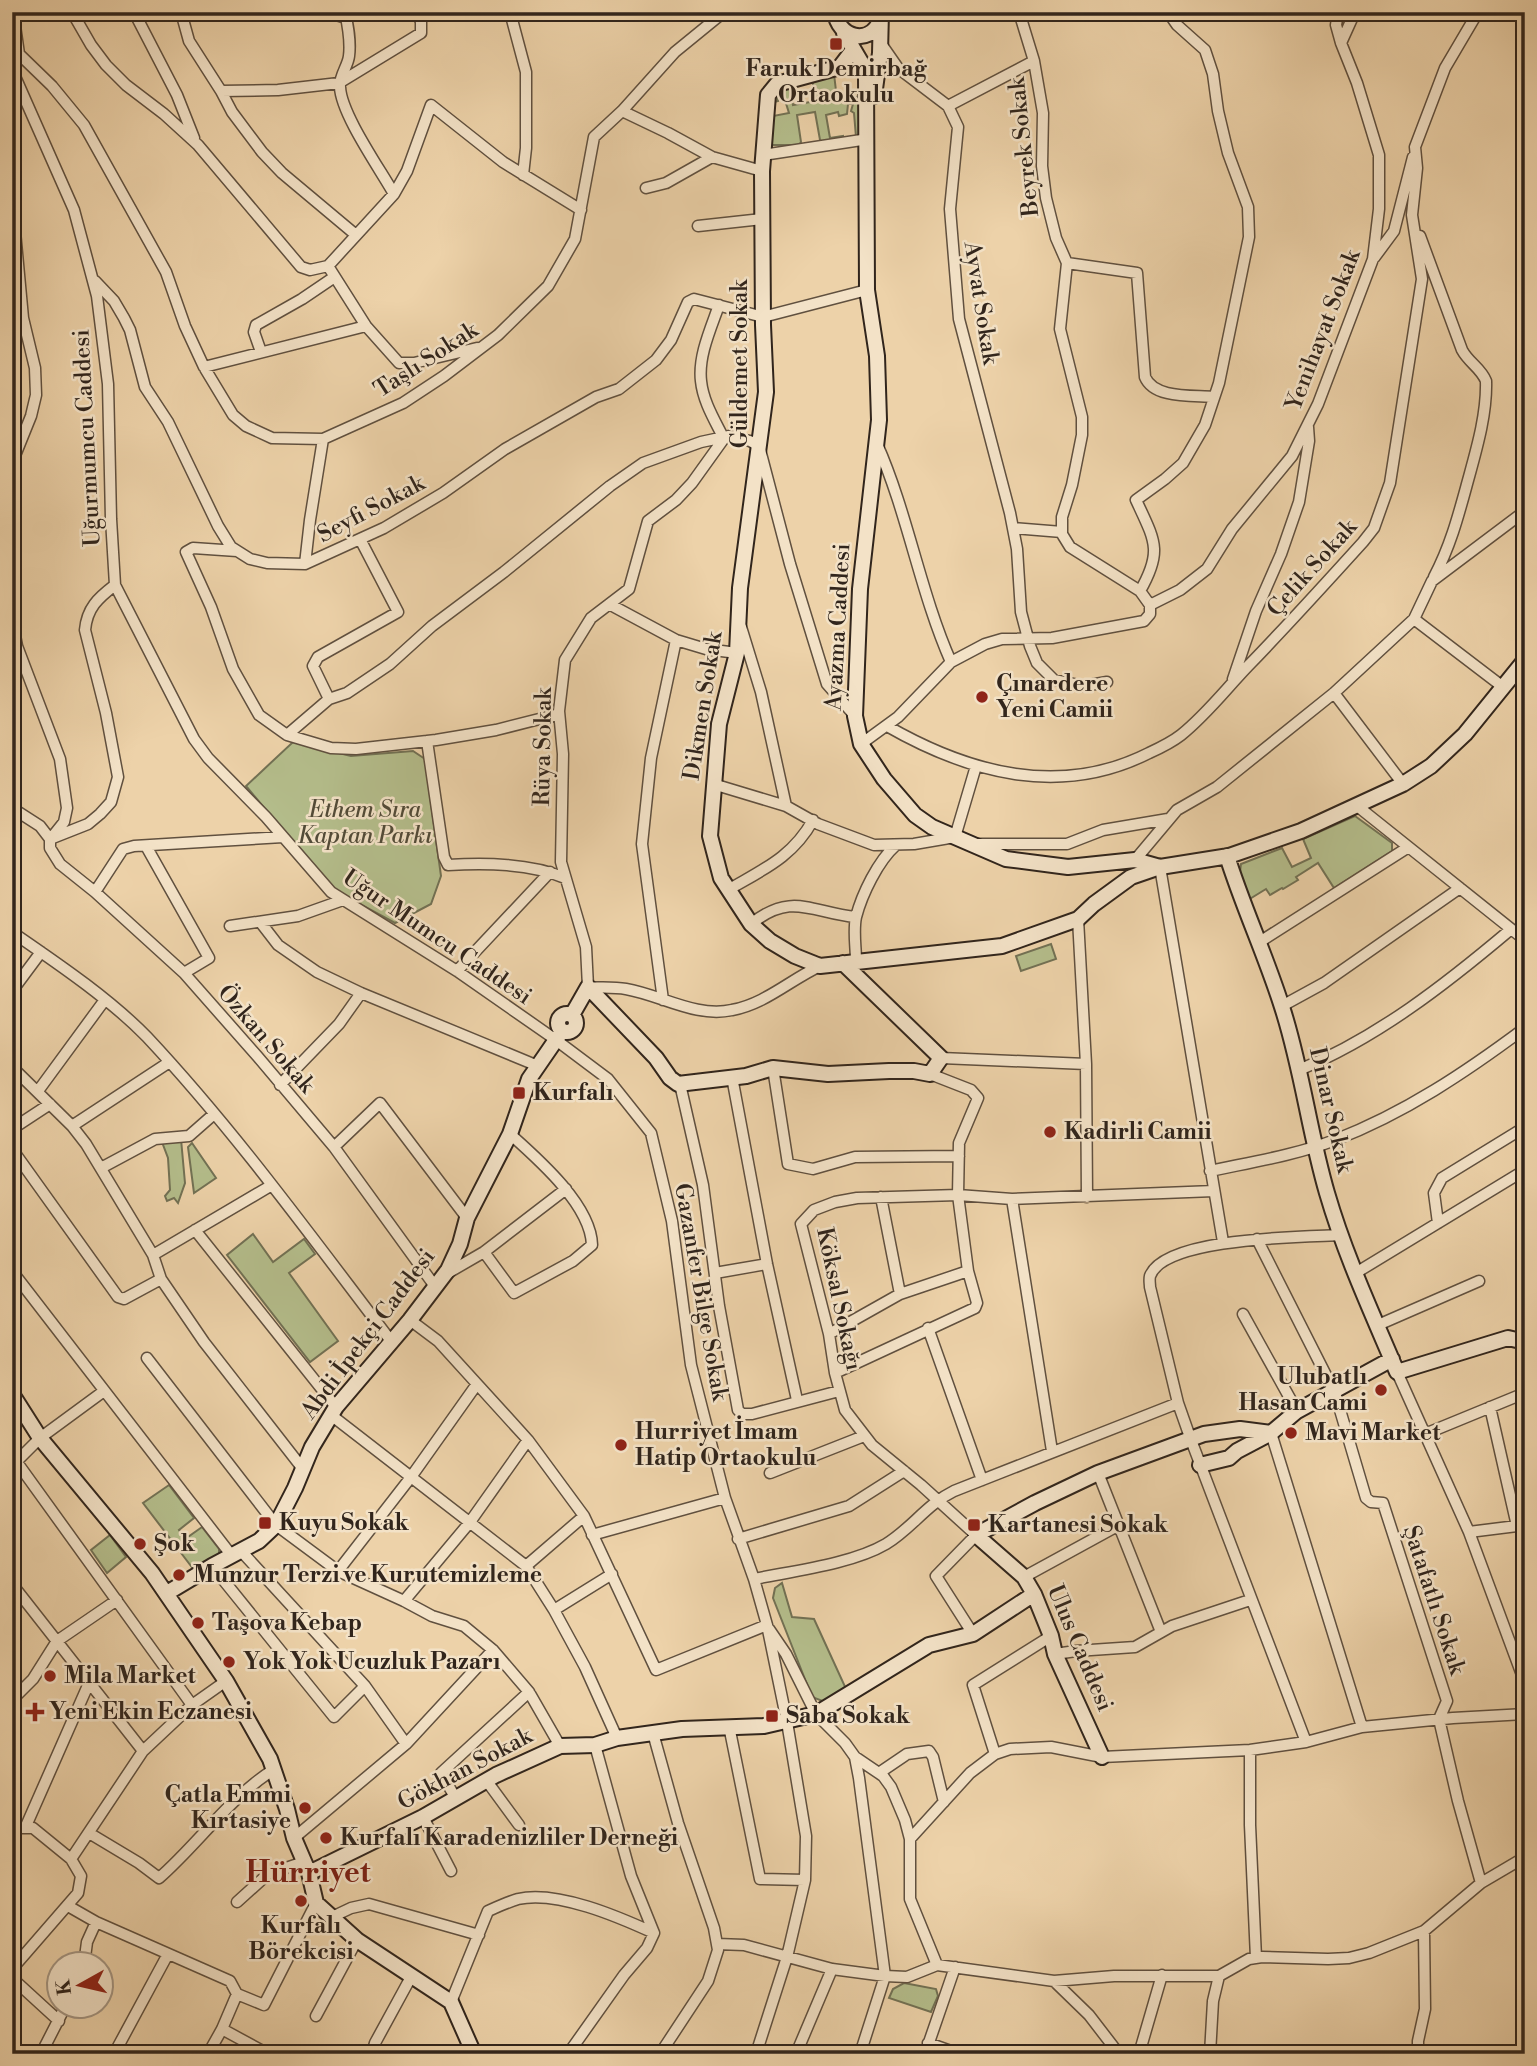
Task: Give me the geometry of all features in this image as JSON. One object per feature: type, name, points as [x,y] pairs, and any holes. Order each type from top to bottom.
[{"type":"street","name":"Uğurmumcu Caddesi","points":[[13,12],[19,54],[13,73],[74,210],[97,296],[108,384],[110,519],[115,585]]},
{"type":"street","points":[[72,12],[106,65],[196,143],[301,267],[310,270],[328,266],[394,194],[407,171],[431,105],[503,162],[581,210]]},
{"type":"street","points":[[134,12],[177,95],[196,143]]},
{"type":"street","points":[[181,12],[189,41],[232,112],[262,152],[282,173],[356,235]]},
{"type":"street","points":[[327,12],[345,15],[349,57],[339,83],[340,95],[349,116],[394,194]]},
{"type":"street","points":[[221,91],[278,90],[339,83],[421,33],[421,21],[415,12]]},
{"type":"street","points":[[510,12],[526,72],[526,148],[523,175]]},
{"type":"street","name":"Taşlı Sokak","points":[[19,54],[52,86],[84,125],[166,272],[185,326],[204,367],[233,415],[247,426],[272,438],[323,439],[403,403],[444,376],[498,335],[548,286],[575,239],[594,136],[622,111],[675,52],[724,12]]},
{"type":"street","points":[[820,12],[859,37],[866,36],[878,26],[881,16]]},
{"type":"street","name":"Beyrek Sokak","points":[[1019,12],[1034,61],[1043,113],[1042,166],[1046,198],[1056,238],[1067,263],[1060,329],[1079,405],[1082,435],[1072,485],[1062,517],[1062,532]]},
{"type":"street","points":[[1140,591],[1153,569],[1156,554],[1148,525],[1136,500],[1165,480],[1183,463],[1205,425],[1219,383],[1249,237],[1248,207],[1228,153],[1213,74],[1205,50],[1177,25],[1168,12]]},
{"type":"street","name":"Yenihayat Sokak","points":[[1028,639],[1060,637],[1144,621],[1150,614],[1150,605],[1180,590],[1207,569],[1232,530],[1292,456],[1318,404],[1373,259],[1379,209],[1379,155],[1357,83],[1341,43],[1336,25],[1338,12]]},
{"type":"street","points":[[1341,43],[1355,12]]},
{"type":"street","name":"Çelik Sokak","points":[[887,726],[923,746],[998,772],[1044,776],[1097,774],[1136,760],[1179,737],[1211,709],[1363,542],[1374,528],[1390,483],[1422,279],[1412,215],[1417,168],[1415,146],[1446,68],[1478,12]]},
{"type":"street","points":[[763,155],[868,139],[881,16]]},
{"type":"street","name":"Ayazma Caddesi","points":[[839,23],[864,67],[866,76],[867,290],[877,356],[879,407],[860,589],[855,716],[861,744],[876,769],[907,807],[932,827],[962,840],[1006,859],[1041,865],[1068,867],[1135,860],[1160,867],[1227,856],[1301,831],[1403,784],[1447,753],[1525,660]]},
{"type":"street","points":[[880,41],[886,53],[910,80],[948,106],[1034,61]]},
{"type":"street","name":"Güldemet Sokak","points":[[853,50],[840,67],[777,84],[768,94],[762,171],[766,392],[760,446],[790,564],[827,684],[855,716]]},
{"type":"street","name":"Ayvat Sokak","points":[[948,106],[958,127],[950,209],[959,319],[1013,528],[1021,584],[1021,612],[1028,639],[1037,663],[1054,680],[1084,686],[1107,682]]},
{"type":"street","points":[[622,111],[668,132],[712,157],[762,171]]},
{"type":"street","points":[[1373,259],[1394,231],[1415,146]]},
{"type":"street","points":[[646,188],[666,183],[712,157]]},
{"type":"street","points":[[12,198],[23,318],[35,368],[36,395],[31,416],[12,463]]},
{"type":"street","points":[[1135,860],[1177,810],[1217,787],[1334,692],[1414,619],[1448,551],[1476,449],[1486,381],[1483,372],[1467,360],[1462,351],[1412,215]]},
{"type":"street","points":[[698,226],[762,219]]},
{"type":"street","points":[[1067,263],[1137,273],[1145,377],[1149,385],[1160,391],[1214,397]]},
{"type":"street","points":[[328,266],[333,278],[366,326],[399,363],[414,363],[481,347]]},
{"type":"street","points":[[92,278],[114,301],[124,318],[130,330],[145,387],[174,433],[218,526],[231,547],[237,551]]},
{"type":"street","points":[[261,352],[254,332],[256,325],[333,278]]},
{"type":"street","points":[[763,317],[867,290]]},
{"type":"street","name":"Seyfi Sokak","points":[[237,551],[250,559],[267,564],[305,564],[384,528],[443,493],[505,449],[586,402],[619,389],[656,360],[671,340],[688,302],[694,299],[763,317]]},
{"type":"street","points":[[719,305],[700,378],[705,400],[724,437]]},
{"type":"street","points":[[204,367],[366,326]]},
{"type":"street","points":[[1232,683],[1256,611],[1281,554],[1298,502],[1309,441],[1307,425]]},
{"type":"street","points":[[287,735],[329,699],[347,693],[390,664],[432,626],[643,463],[701,442],[724,437],[750,441],[760,446]]},
{"type":"street","name":"Rüya Sokak","points":[[588,987],[586,947],[561,862],[563,754],[559,714],[565,660],[591,618],[629,589],[648,521],[676,500],[692,483],[724,437]]},
{"type":"street","points":[[305,564],[323,439]]},
{"type":"street","points":[[877,443],[894,481],[932,616],[951,662]]},
{"type":"street","name":"Dikmen Sokak","points":[[760,446],[740,588],[737,653],[719,724],[710,836],[721,878],[751,924],[770,941],[795,956],[820,966]]},
{"type":"street","points":[[1432,581],[1525,511]]},
{"type":"street","points":[[1013,528],[1062,532],[1070,547],[1140,591],[1150,605]]},
{"type":"street","points":[[329,699],[313,666],[318,657],[398,611],[360,539]]},
{"type":"street","points":[[237,551],[193,548],[186,552],[211,607],[233,669],[259,715],[287,735],[331,748],[356,749],[496,730],[559,714]]},
{"type":"street","points":[[50,839],[88,824],[111,802],[116,792],[118,777],[114,753],[85,631],[86,617],[97,598],[115,585]]},
{"type":"street","name":"Uğur Mumcu Caddesi","points":[[115,585],[194,739],[208,758],[331,892],[559,1035]]},
{"type":"street","points":[[609,604],[676,640],[706,649],[737,653]]},
{"type":"street","points":[[1414,619],[1503,687]]},
{"type":"street","points":[[12,620],[17,646],[60,759],[67,808],[64,822],[50,839]]},
{"type":"street","points":[[739,621],[761,692],[786,806]]},
{"type":"street","points":[[861,744],[887,726],[951,662],[985,644],[1002,639],[1028,639]]},
{"type":"street","points":[[663,999],[642,844],[651,758],[676,640]]},
{"type":"street","points":[[1334,692],[1403,784]]},
{"type":"street","points":[[428,741],[444,857],[448,865],[497,865],[550,872],[565,878]]},
{"type":"street","points":[[962,840],[976,766]]},
{"type":"street","points":[[713,785],[786,806],[874,845],[962,840],[1067,844],[1103,830],[1168,819]]},
{"type":"street","points":[[1356,805],[1525,940]]},
{"type":"street","name":"Özkan Sokak","points":[[12,808],[40,826],[50,839],[54,857],[184,972],[334,1147],[438,1280]]},
{"type":"street","points":[[727,890],[789,853],[803,838],[813,820]]},
{"type":"street","points":[[95,892],[123,849],[283,837]]},
{"type":"street","points":[[849,962],[856,917],[872,880],[896,845]]},
{"type":"street","points":[[146,846],[209,958],[184,972]]},
{"type":"street","points":[[1258,943],[1407,848]]},
{"type":"street","name":"Dinar Sokak","points":[[1227,856],[1282,1006],[1341,1235],[1354,1274],[1394,1366]]},
{"type":"street","points":[[588,987],[626,989],[709,1012],[733,1010],[761,1000],[820,966],[1002,946],[1078,919],[1131,877],[1160,867],[1223,1242]]},
{"type":"street","points":[[457,971],[550,872]]},
{"type":"street","points":[[1282,1006],[1324,984],[1460,888]]},
{"type":"street","points":[[230,926],[298,916],[343,900]]},
{"type":"street","points":[[751,924],[783,906],[804,906],[856,917]]},
{"type":"street","points":[[1078,919],[1086,1064],[1087,1197]]},
{"type":"street","points":[[261,923],[278,945],[317,972],[361,993],[538,1066]]},
{"type":"street","points":[[1299,1070],[1336,1055],[1405,1011],[1466,967],[1510,930]]},
{"type":"street","points":[[12,932],[104,1001],[146,1037],[272,1185],[391,1341]]},
{"type":"street","points":[[12,990],[41,952]]},
{"type":"street","points":[[849,962],[941,1058],[1086,1064]]},
{"type":"street","points":[[588,987],[656,1058],[670,1078],[680,1084],[758,1073],[773,1068],[828,1074],[914,1071],[930,1074],[971,1090],[978,1098],[959,1143],[958,1195],[975,1308],[835,1373]]},
{"type":"street","name":"Abdi İpekçi Caddesi","points":[[167,1593],[259,1541],[276,1525],[312,1447],[333,1411],[410,1320],[460,1244],[467,1217],[510,1134],[529,1079],[559,1035],[575,1028],[576,1022],[572,1015],[588,987]]},
{"type":"street","points":[[281,1085],[339,1024],[361,993]]},
{"type":"street","points":[[38,1091],[104,1001]]},
{"type":"street","points":[[1210,1171],[1316,1146],[1402,1109],[1471,1068],[1525,1028]]},
{"type":"street","name":"Gazanfer Bilge Sokak","points":[[559,1035],[608,1079],[651,1133],[672,1221],[691,1365],[725,1498],[754,1579],[767,1625]]},
{"type":"street","points":[[930,1074],[941,1058]]},
{"type":"street","points":[[72,1126],[168,1063]]},
{"type":"street","points":[[12,1067],[72,1126],[101,1168],[153,1255],[161,1279],[204,1342],[303,1469]]},
{"type":"street","points":[[773,1068],[788,1164],[813,1170],[855,1157],[959,1156]]},
{"type":"street","points":[[732,1077],[767,1264],[797,1400]]},
{"type":"street","points":[[680,1084],[703,1185],[737,1410],[742,1414],[752,1414],[839,1391]]},
{"type":"street","points":[[334,1147],[380,1103],[467,1217]]},
{"type":"street","points":[[12,1129],[50,1104]]},
{"type":"street","points":[[101,1168],[126,1152],[155,1139],[189,1136],[214,1114]]},
{"type":"street","points":[[1438,1223],[1434,1193],[1443,1178],[1525,1127]]},
{"type":"street","points":[[484,1252],[514,1293],[586,1252],[592,1245],[592,1237],[558,1177],[510,1134]]},
{"type":"street","points":[[12,1149],[118,1297],[124,1299],[134,1295],[161,1279]]},
{"type":"street","points":[[1354,1274],[1525,1170]]},
{"type":"street","points":[[153,1255],[272,1185]]},
{"type":"street","points":[[438,1280],[484,1252],[566,1189]]},
{"type":"street","name":"Köksal Sokağı","points":[[976,1535],[864,1436],[845,1410],[801,1224],[814,1210],[835,1202],[881,1197],[958,1195],[1012,1199],[1214,1191]]},
{"type":"street","points":[[881,1197],[900,1294]]},
{"type":"street","points":[[1012,1199],[1052,1451]]},
{"type":"street","points":[[195,1230],[333,1411],[411,1477],[526,1566],[586,1667],[617,1738]]},
{"type":"street","points":[[1306,1742],[1250,1600],[1178,1403],[1150,1287],[1150,1276],[1158,1266],[1172,1258],[1223,1242],[1341,1235]]},
{"type":"street","points":[[1257,1239],[1335,1392]]},
{"type":"street","points":[[715,1273],[767,1264]]},
{"type":"street","points":[[12,1271],[104,1391],[237,1554],[365,1686],[407,1744]]},
{"type":"street","points":[[829,1334],[900,1294],[968,1271]]},
{"type":"street","points":[[1378,1325],[1479,1281]]},
{"type":"street","points":[[1244,1314],[1297,1411]]},
{"type":"street","points":[[410,1320],[438,1341],[528,1440],[584,1516],[656,1670],[767,1625]]},
{"type":"street","points":[[928,1328],[982,1480]]},
{"type":"street","points":[[1200,1465],[1229,1458],[1271,1433],[1297,1411],[1394,1366],[1508,1338],[1525,1342]]},
{"type":"street","points":[[147,1358],[276,1525],[338,1571],[432,1616],[464,1626],[493,1650],[530,1692],[560,1746]]},
{"type":"street","points":[[1394,1366],[1469,1532],[1525,1683]]},
{"type":"street","points":[[338,1571],[411,1477],[477,1384]]},
{"type":"street","points":[[104,1391],[40,1438],[14,1463],[192,1704]]},
{"type":"street","name":"Şatafatlı Sokak","points":[[1335,1392],[1366,1498],[1371,1502],[1383,1503],[1447,1701],[1438,1719],[1481,1883]]},
{"type":"street","points":[[1425,1434],[1525,1393]]},
{"type":"street","points":[[12,1394],[40,1438],[167,1593],[226,1681],[270,1759],[316,1903],[357,1940],[451,2002],[474,2054]]},
{"type":"street","points":[[754,1579],[849,1559],[882,1546],[906,1529],[937,1499],[1178,1403]]},
{"type":"street","points":[[1469,1532],[1521,1525],[1490,1407]]},
{"type":"street","points":[[972,1634],[936,1576],[976,1535],[1098,1473],[1204,1434],[1240,1429],[1271,1433]]},
{"type":"street","points":[[1271,1433],[1362,1727]]},
{"type":"street","points":[[769,1473],[864,1436]]},
{"type":"street","points":[[404,1601],[470,1522],[528,1440]]},
{"type":"street","points":[[738,1539],[849,1506],[904,1471]]},
{"type":"street","points":[[1098,1473],[1161,1632]]},
{"type":"street","points":[[592,1535],[725,1498]]},
{"type":"street","points":[[526,1566],[584,1516]]},
{"type":"street","points":[[1024,1577],[1119,1525]]},
{"type":"street","name":"Ulus Caddesi","points":[[976,1535],[1024,1577],[1034,1594],[1051,1636],[1055,1654],[1102,1756]]},
{"type":"street","points":[[212,1566],[334,1717],[365,1686]]},
{"type":"street","points":[[554,1610],[612,1574]]},
{"type":"street","points":[[12,1584],[143,1752]]},
{"type":"street","name":"Gökhan Sokak","points":[[306,1867],[423,1817],[486,1780],[560,1746],[596,1745],[617,1738],[729,1726],[764,1726],[816,1714],[929,1645],[972,1634],[1034,1594]]},
{"type":"street","points":[[12,1700],[33,1679],[57,1641],[117,1600]]},
{"type":"street","points":[[1055,1654],[1135,1647],[1172,1626],[1250,1600]]},
{"type":"street","points":[[767,1625],[786,1654],[816,1714],[855,1757],[879,1773],[891,1787],[910,1839],[910,1899],[937,1965]]},
{"type":"street","points":[[756,2054],[787,1957],[805,1880],[806,1836],[767,1625]]},
{"type":"street","points":[[995,1754],[973,1685],[1051,1636]]},
{"type":"street","points":[[294,1838],[407,1744],[493,1650]]},
{"type":"street","points":[[71,1859],[143,1752],[192,1704],[226,1681]]},
{"type":"street","points":[[26,1826],[89,1683]]},
{"type":"street","points":[[455,1797],[441,1773],[530,1692]]},
{"type":"street","points":[[910,1839],[970,1773],[995,1754],[1010,1749],[1031,1746],[1070,1749],[1102,1756],[1250,1750],[1306,1742],[1362,1727],[1525,1714]]},
{"type":"street","points":[[729,1726],[761,1878],[805,1880]]},
{"type":"street","points":[[653,1734],[717,1944],[715,1965],[708,1981],[660,2054]]},
{"type":"street","points":[[568,2054],[624,1975],[647,1948],[654,1933],[631,1875],[596,1745]]},
{"type":"street","points":[[1250,1750],[1250,1825],[1256,1958]]},
{"type":"street","points":[[879,1773],[907,1754],[929,1751],[933,1757],[944,1802]]},
{"type":"street","points":[[855,1757],[885,1976],[860,2054]]},
{"type":"street","points":[[89,1833],[159,1878],[180,1860],[252,1783],[273,1770]]},
{"type":"street","points":[[486,1780],[519,1825]]},
{"type":"street","points":[[423,1817],[451,1871]]},
{"type":"street","points":[[12,1828],[33,1828],[71,1859],[81,1876],[78,1893],[12,1969]]},
{"type":"street","points":[[717,1944],[744,1945],[832,1969],[885,1976],[907,1977],[937,1965],[1054,1981],[1114,1976],[1219,1976],[1234,1966],[1256,1958],[1349,1958],[1424,1931],[1481,1883],[1525,1857]]},
{"type":"street","points":[[237,1902],[268,1874],[306,1867]]},
{"type":"street","points":[[451,2002],[488,1911],[520,1899],[552,1900],[587,1906],[620,1917],[654,1933]]},
{"type":"street","points":[[68,1906],[96,1922],[230,1981],[237,1994],[264,2004],[316,1903]]},
{"type":"street","points":[[332,1917],[351,1908],[369,1904],[479,1935]]},
{"type":"street","points":[[86,1951],[96,1922]]},
{"type":"street","points":[[1418,2054],[1425,2009],[1424,1931]]},
{"type":"street","points":[[316,2017],[357,1940]]},
{"type":"street","points":[[114,2054],[168,1954]]},
{"type":"street","points":[[925,2054],[955,1967]]},
{"type":"street","points":[[796,2054],[832,1969]]},
{"type":"street","points":[[1139,2054],[1162,1975]]},
{"type":"street","points":[[1210,2054],[1213,2001],[1219,1976]]},
{"type":"street","points":[[372,2054],[411,1977]]},
{"type":"street","points":[[12,1978],[46,2010]]},
{"type":"street","points":[[1054,1981],[1089,2015],[1119,2054]]},
{"type":"street","points":[[208,2054],[237,1994]]},
{"type":"street","points":[[41,2054],[58,2021]]},
{"type":"street","points":[[222,2029],[268,2054]]},
{"type":"street","points":[[928,2043],[959,2054]]},
{"type":"green space","points":[[834,74],[837,99],[864,96],[865,135],[856,137],[854,113],[851,111],[853,104],[848,104],[847,114],[839,116],[838,112],[826,115],[830,138],[843,136],[843,139],[823,142],[820,140],[815,112],[797,115],[801,142],[799,145],[768,145],[773,116],[789,113],[783,94],[777,95],[778,101],[774,102],[772,94],[789,84],[793,105],[816,101],[812,78]]},
{"type":"green space","name":"Ethem Sıra Kaptan Parkı","points":[[293,742],[351,756],[413,751],[425,759],[441,876],[431,904],[395,923],[332,889],[246,786]]},
{"type":"green space","points":[[1355,816],[1392,843],[1392,851],[1334,888],[1318,863],[1283,889],[1270,895],[1266,889],[1248,900],[1240,872],[1241,864],[1282,848],[1292,867],[1311,858],[1303,839]]},
{"type":"green space","points":[[1051,944],[1056,959],[1021,971],[1016,956]]},
{"type":"green space","points":[[181,1139],[185,1183],[178,1203],[174,1198],[167,1201],[165,1196],[170,1190],[168,1158],[162,1142]]},
{"type":"green space","points":[[192,1143],[216,1178],[194,1193],[188,1147]]},
{"type":"green space","points":[[253,1234],[273,1262],[304,1239],[315,1254],[289,1273],[338,1341],[310,1362],[227,1255]]},
{"type":"green space","points":[[169,1485],[194,1518],[179,1530],[185,1539],[202,1527],[219,1549],[219,1554],[194,1570],[143,1503]]},
{"type":"green space","points":[[110,1535],[126,1557],[107,1573],[91,1550]]},
{"type":"green space","points":[[782,1583],[792,1617],[814,1619],[847,1691],[825,1702],[812,1697],[773,1598],[775,1588]]},
{"type":"green space","points":[[904,1983],[936,1989],[938,1996],[931,2012],[889,1998],[893,1989]]},
{"type":"place","name":"Faruk Demirbağ Ortaokulu","points":[[836,44]]},
{"type":"place","name":"Çınardere Yeni Camii","points":[[982,697]]},
{"type":"place","name":"Kurfalı","points":[[519,1093]]},
{"type":"place","name":"Kadirli Camii","points":[[1050,1132]]},
{"type":"place","name":"Ulubatlı Hasan Cami","points":[[1381,1390]]},
{"type":"place","name":"Mavi Market","points":[[1291,1433]]},
{"type":"place","name":"Hurriyet İmam Hatip Ortaokulu","points":[[621,1445]]},
{"type":"place","name":"Kuyu Sokak","points":[[265,1523]]},
{"type":"place","name":"Kartanesi̇ Sokak","points":[[974,1525]]},
{"type":"place","name":"Şok","points":[[140,1544]]},
{"type":"place","name":"Munzur Terzi ve Kurutemizleme","points":[[179,1575]]},
{"type":"place","name":"Taşova Kebap","points":[[198,1623]]},
{"type":"place","name":"Yok Yok Ucuzluk Pazarı","points":[[229,1662]]},
{"type":"place","name":"Mila Market","points":[[50,1676]]},
{"type":"place","name":"Yeni Ekin Eczanesi","points":[[35,1712]]},
{"type":"place","name":"Saba Sokak","points":[[772,1716]]},
{"type":"place","name":"Çatla Emmi Kırtasiye","points":[[305,1808]]},
{"type":"place","name":"Kurfalı Karadenizliler Derneği","points":[[326,1838]]},
{"type":"place","name":"Kurfalı Börekcisi","points":[[301,1901]]},
{"type":"district","name":"Hürriyet","points":[[308,1873]]}]
